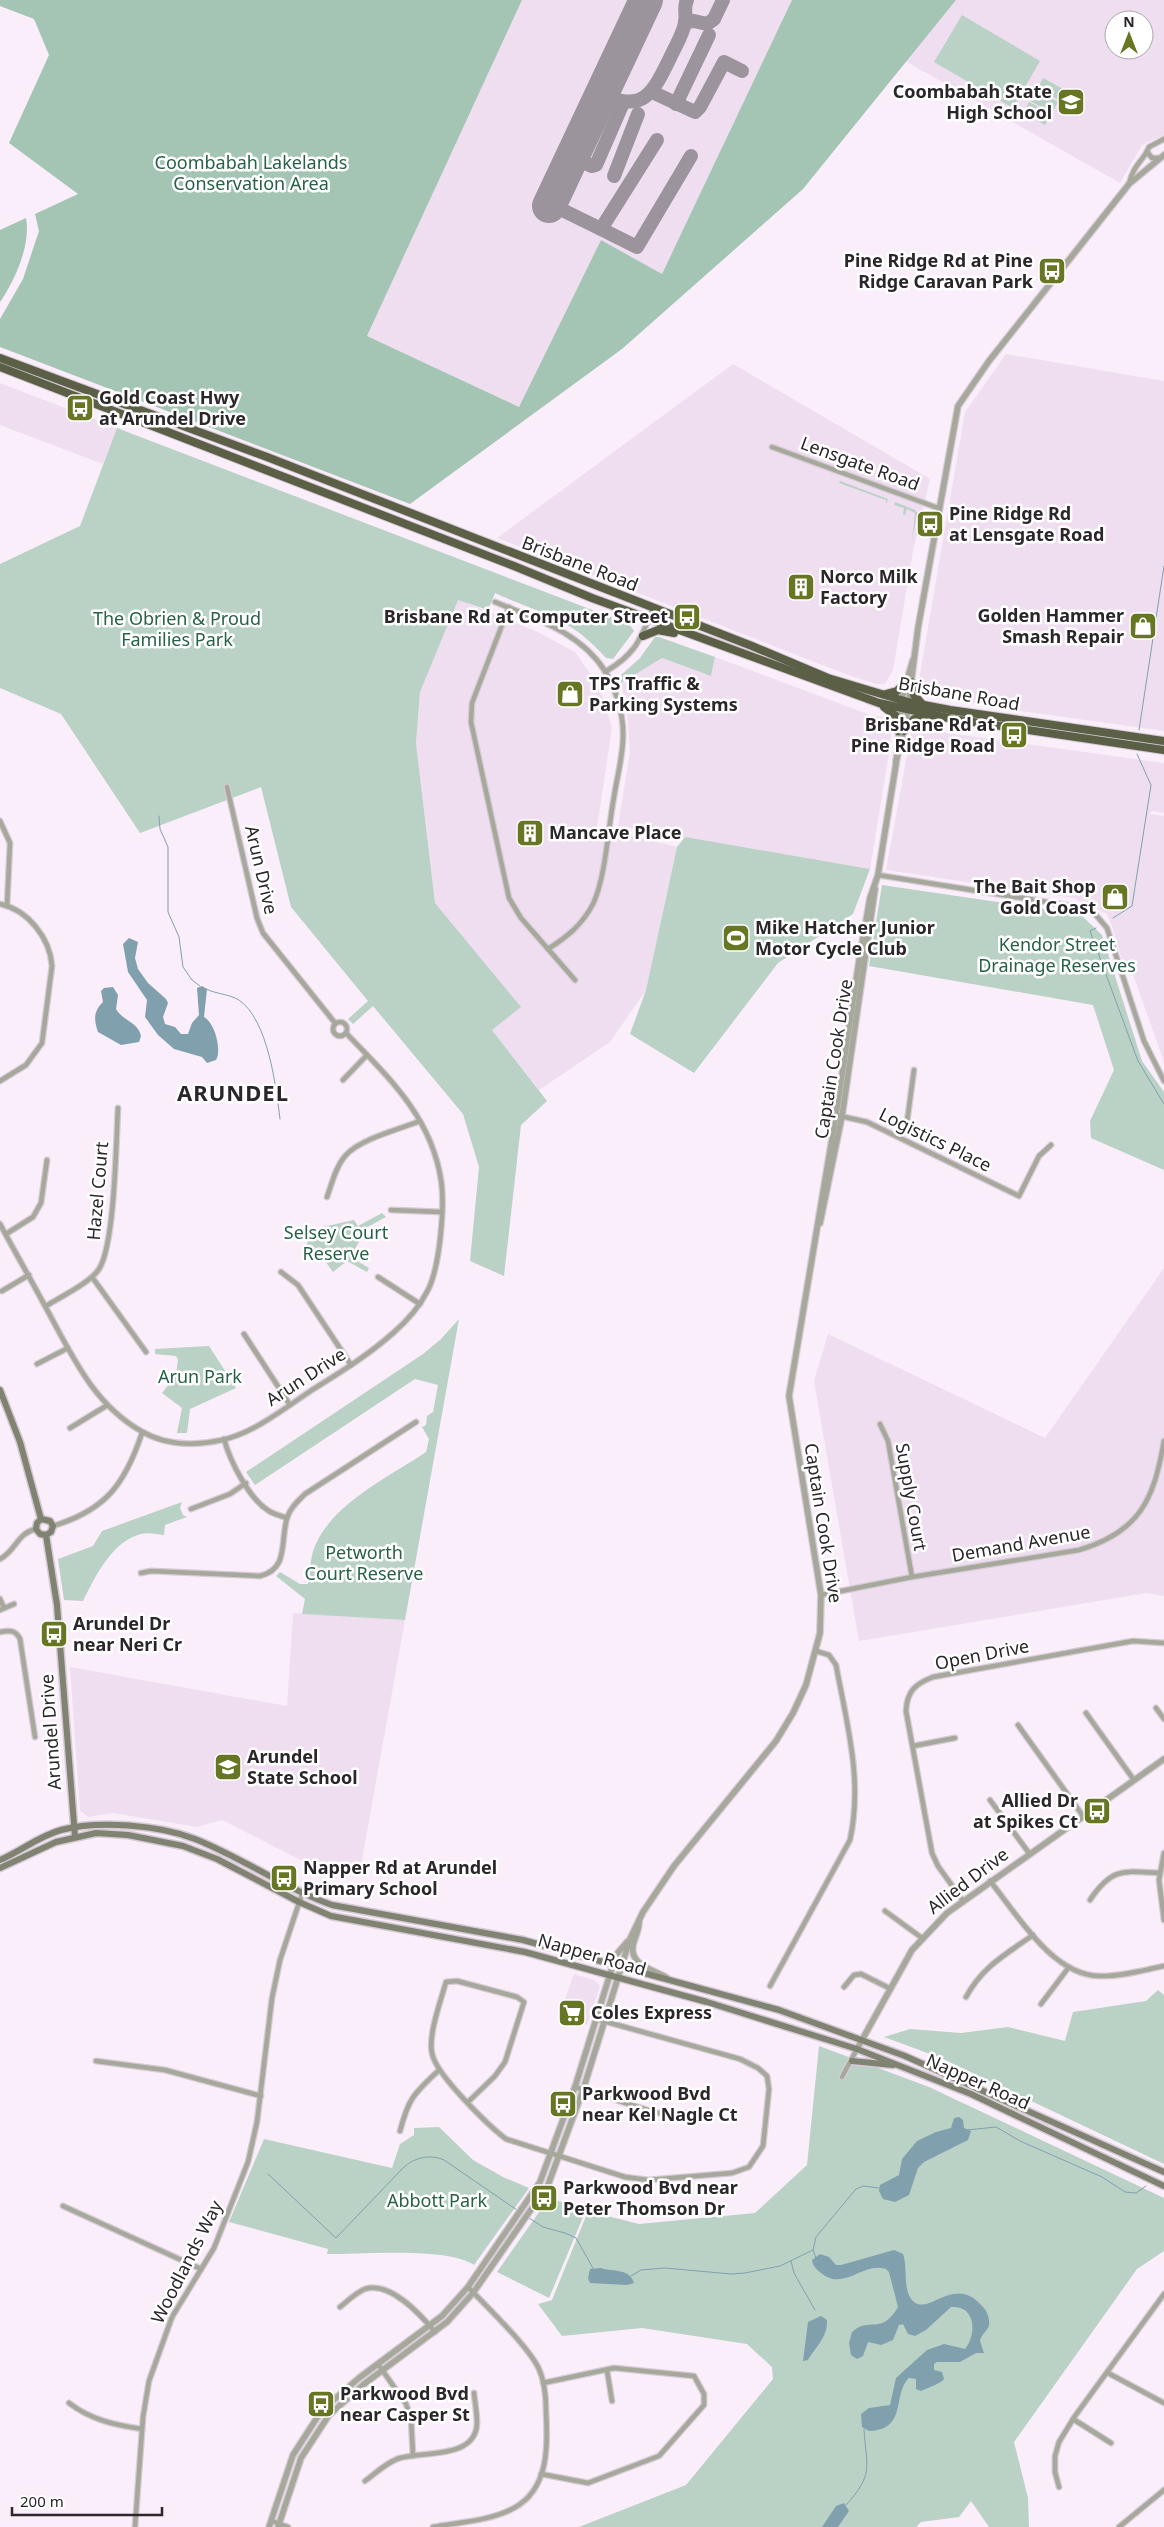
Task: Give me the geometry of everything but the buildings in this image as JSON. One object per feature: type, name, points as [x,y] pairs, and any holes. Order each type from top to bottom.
[{"type":"highway","name":"Brisbane Road","points":[[0,358],[318,477],[752,646],[828,678],[879,694],[943,718],[1164,750]]},
{"type":"highway","name":"Brisbane Road","points":[[0,367],[649,619],[879,703],[922,705],[1164,741]]},
{"type":"highway","points":[[0,373],[23,376]]},
{"type":"highway","points":[[643,636],[653,631],[662,630],[714,643]]},
{"type":"highway","points":[[879,694],[896,692],[908,682],[914,695],[922,705]]},
{"type":"highway","points":[[879,703],[894,714],[901,731],[916,718],[943,718]]},
{"type":"main road","points":[[0,1390],[20,1442],[41,1519]]},
{"type":"main road","points":[[41,1519],[50,1521],[52,1526],[51,1532],[46,1535],[40,1534],[36,1529],[37,1523],[41,1519]]},
{"type":"main road","name":"Arundel Drive","points":[[46,1535],[57,1605],[76,1837]]},
{"type":"main road","name":"Napper Road","points":[[0,1860],[49,1834],[74,1826],[121,1825],[173,1833],[194,1839],[302,1894],[345,1909],[510,1938],[614,1964],[761,2005],[918,2062],[1164,2172]]},
{"type":"main road","name":"Napper Road","points":[[0,1868],[56,1842],[76,1837],[110,1833],[183,1846],[217,1859],[299,1902],[331,1916],[525,1952],[707,2002],[857,2049],[902,2065],[971,2094],[1164,2186]]},
{"type":"main road","points":[[852,2061],[902,2065]]},
{"type":"street","points":[[1129,184],[1134,167],[1152,145],[1164,139]]},
{"type":"street","points":[[1148,152],[1152,158],[1162,157]]},
{"type":"street","name":"Captain Cook Drive","points":[[630,1939],[658,1886],[776,1741],[793,1714],[806,1685],[816,1651],[822,1615],[821,1594],[789,1396],[815,1236],[839,1115],[859,961],[870,898],[878,875],[908,682],[954,416],[959,402],[989,361],[1129,184],[1162,157]]},
{"type":"street","name":"Lensgate Road","points":[[772,447],[938,508]]},
{"type":"street","points":[[495,602],[556,627],[572,637],[591,654],[605,672],[619,706],[624,736],[598,892],[582,923],[568,936],[548,949]]},
{"type":"street","points":[[509,608],[472,703],[471,722],[509,898],[521,918],[575,980]]},
{"type":"street","points":[[605,672],[627,658],[643,636],[654,609]]},
{"type":"street","name":"Arun Drive","points":[[228,787],[256,918],[263,933],[335,1023]]},
{"type":"street","points":[[0,821],[10,843],[7,906]]},
{"type":"street","points":[[878,875],[1078,907],[1095,914],[1107,928],[1144,1042],[1164,1081]]},
{"type":"street","points":[[0,904],[21,912],[32,923],[48,948],[52,966],[42,1042],[26,1065],[0,1081]]},
{"type":"street","points":[[335,1023],[345,1024],[347,1028],[346,1033],[339,1036],[335,1034],[332,1030],[335,1023]]},
{"type":"street","name":"Arun Drive","points":[[0,1224],[68,1348],[97,1396],[106,1406],[142,1432],[163,1442],[184,1444],[224,1439],[244,1432],[351,1364],[394,1333],[420,1304],[430,1287],[435,1266],[442,1212],[440,1178],[435,1157],[420,1121],[408,1099],[346,1033]]},
{"type":"street","points":[[343,1080],[367,1055]]},
{"type":"street","points":[[900,1137],[907,1122],[914,1070]]},
{"type":"street","name":"Hazel Court","points":[[46,1306],[92,1277],[106,1255],[118,1108]]},
{"type":"street","name":"Logistics Place","points":[[839,1115],[860,1119],[1019,1196],[1039,1156],[1051,1145]]},
{"type":"street","points":[[327,1197],[334,1176],[347,1154],[359,1145],[420,1121]]},
{"type":"street","points":[[6,1234],[33,1217],[41,1203],[47,1160]]},
{"type":"street","points":[[391,1210],[442,1212]]},
{"type":"street","points":[[281,1272],[298,1285],[351,1364]]},
{"type":"street","points":[[2,1290],[29,1276]]},
{"type":"street","points":[[92,1277],[146,1352]]},
{"type":"street","points":[[378,1277],[420,1304]]},
{"type":"street","points":[[244,1334],[290,1404]]},
{"type":"street","points":[[37,1364],[68,1348]]},
{"type":"street","points":[[70,1428],[106,1406]]},
{"type":"street","points":[[141,1573],[150,1571],[260,1576],[272,1573],[278,1566],[287,1518],[295,1504],[305,1494],[416,1422]]},
{"type":"street","name":"Supply Court","points":[[880,1424],[888,1441],[912,1577]]},
{"type":"street","points":[[52,1526],[79,1516],[95,1507],[121,1482],[132,1463],[142,1432]]},
{"type":"street","points":[[224,1439],[229,1457],[259,1503],[269,1511],[287,1518]]},
{"type":"street","name":"Demand Avenue","points":[[821,1594],[1079,1550],[1099,1544],[1118,1534],[1138,1515],[1151,1494],[1158,1475],[1164,1441]]},
{"type":"street","points":[[191,1510],[230,1494],[246,1483]]},
{"type":"street","points":[[0,1559],[10,1553],[22,1534],[36,1529]]},
{"type":"street","points":[[0,1600],[2,1609],[14,1604]]},
{"type":"street","points":[[0,1632],[11,1630],[18,1634],[20,1639],[35,1737]]},
{"type":"street","name":"Open Drive","points":[[963,1901],[938,1866],[932,1853],[906,1711],[907,1698],[921,1682],[933,1677],[1133,1641],[1164,1643]]},
{"type":"street","points":[[770,1986],[850,1840],[855,1817],[855,1768],[836,1665],[829,1656],[816,1651]]},
{"type":"street","points":[[1156,1708],[1164,1719]]},
{"type":"street","points":[[1086,1713],[1134,1780]]},
{"type":"street","points":[[1018,1725],[1083,1816]]},
{"type":"street","points":[[912,1746],[954,1738]]},
{"type":"street","name":"Allied Drive","points":[[857,2049],[864,2041],[912,1950],[922,1938],[963,1901],[990,1881],[1164,1759]]},
{"type":"street","points":[[990,1800],[1029,1853]]},
{"type":"street","points":[[1164,1853],[1159,1873],[1164,1920]]},
{"type":"street","points":[[1090,1900],[1106,1880],[1116,1873],[1159,1873]]},
{"type":"street","points":[[990,1881],[1033,1935],[1060,1962],[1080,1973],[1100,1976],[1164,1966]]},
{"type":"street","name":"Woodlands Way","points":[[135,2527],[142,2429],[149,2381],[172,2318],[214,2248],[248,2162],[260,2096],[272,1998],[280,1960],[302,1894]]},
{"type":"street","points":[[885,1911],[922,1938]]},
{"type":"street","points":[[639,1920],[639,1930],[633,1949],[637,1960],[649,1970],[668,1979]]},
{"type":"street","points":[[966,1997],[976,1978],[986,1968],[1033,1935]]},
{"type":"street","points":[[288,2527],[270,2524],[293,2455],[322,2410],[339,2394],[430,2326],[468,2287],[540,2182],[552,2154],[575,2087],[616,1955],[630,1939]]},
{"type":"street","points":[[279,2525],[301,2458],[312,2438],[329,2415],[382,2371],[435,2332],[473,2293],[548,2185],[560,2157],[583,2090],[630,1939]]},
{"type":"street","points":[[1041,2004],[1069,1967]]},
{"type":"street","points":[[844,1987],[854,1975],[861,1974],[891,1989]]},
{"type":"street","points":[[468,2102],[495,2076],[505,2062],[524,2002],[517,1997],[457,1981],[446,1982],[432,2042],[432,2053],[439,2070],[492,2129],[506,2139],[625,2177],[648,2180],[732,2173],[749,2167],[758,2157],[763,2146],[769,2089],[767,2076],[758,2068],[740,2059],[596,2019]]},
{"type":"street","points":[[842,2077],[857,2049]]},
{"type":"street","points":[[96,2061],[165,2070],[260,2096]]},
{"type":"street","points":[[400,2131],[406,2109],[413,2094],[439,2070]]},
{"type":"street","points":[[575,2087],[658,2113],[691,2113]]},
{"type":"street","points":[[62,2206],[201,2269]]},
{"type":"street","points":[[433,2527],[496,2516],[515,2508],[529,2497],[541,2474],[548,2442],[543,2383],[539,2369],[530,2355],[468,2287]]},
{"type":"street","points":[[340,2307],[354,2295],[367,2288],[381,2290],[396,2294],[435,2332]]},
{"type":"street","points":[[1059,2487],[1055,2472],[1055,2456],[1059,2442],[1073,2419],[1164,2294]]},
{"type":"street","points":[[378,2364],[406,2404],[411,2418],[413,2456]]},
{"type":"street","points":[[541,2474],[588,2483],[660,2456],[704,2405],[704,2394],[694,2376],[620,2368],[543,2383]]},
{"type":"street","points":[[607,2370],[612,2401]]},
{"type":"street","points":[[1108,2373],[1164,2402]]},
{"type":"street","points":[[364,2481],[399,2458],[455,2449],[468,2444],[474,2437],[477,2424],[474,2393]]},
{"type":"street","points":[[69,2403],[80,2411],[110,2425],[142,2429]]},
{"type":"street","points":[[1073,2419],[1111,2443]]},
{"type":"street","points":[[1119,2527],[1164,2490]]},
{"type":"shaded area","points":[[522,0],[792,0],[662,274],[601,240],[519,407],[367,336]]},
{"type":"shaded area","name":"Coombabah State High School","points":[[956,0],[1164,0],[1164,135],[1142,145],[1120,183],[905,61]]},
{"type":"shaded area","points":[[1006,354],[1164,381],[1164,731],[1000,708],[919,693],[920,674],[965,412]]},
{"type":"shaded area","points":[[733,364],[930,479],[913,551],[893,670],[885,684],[876,684],[848,675],[497,538]]},
{"type":"shaded area","points":[[0,383],[117,428],[103,464],[0,425]]},
{"type":"shaded area","points":[[457,599],[538,632],[575,652],[599,686],[612,728],[597,827],[677,847],[646,990],[610,1042],[539,1090],[492,1030],[520,1007],[435,903],[416,743],[420,692]]},
{"type":"shaded area","points":[[715,657],[870,715],[889,718],[892,724],[889,753],[870,869],[618,826],[630,752],[627,712],[621,683],[662,658],[711,676]]},
{"type":"shaded area","points":[[912,728],[1164,763],[1164,813],[1152,811],[1150,814],[1164,816],[1164,1062],[1129,963],[1122,961],[1107,914],[1074,898],[886,870]]},
{"type":"shaded area","points":[[1164,1268],[1164,1596],[1146,1593],[859,1641],[814,1381],[828,1334],[1045,1438]]},
{"type":"shaded area","name":"Arundel State School","points":[[293,1613],[405,1620],[360,1871],[339,1868],[336,1878],[222,1820],[197,1827],[113,1813],[88,1817],[80,1810],[70,1667],[287,1706]]},
{"type":"shaded area","points":[[574,1974],[594,1980],[600,1986],[587,2025],[559,2016]]},
{"type":"green space","name":"Coombabah Lakelands Conservation Area","points":[[0,0],[522,0],[367,336],[519,407],[601,240],[662,274],[792,0],[956,0],[803,189],[622,349],[410,504],[0,347],[0,319],[23,279],[39,231],[35,214],[78,194],[9,143],[49,55],[34,19],[0,6]]},
{"type":"green space","points":[[962,15],[1040,61],[1013,108],[934,62]]},
{"type":"green space","points":[[1043,78],[1065,90],[1059,100],[1038,88]]},
{"type":"green space","points":[[1036,90],[1058,102],[1052,113],[1030,101]]},
{"type":"green space","points":[[1029,102],[1051,114],[1045,125],[1023,113]]},
{"type":"green space","points":[[26,218],[27,228],[24,251],[16,273],[0,302],[0,230]]},
{"type":"green space","name":"The Obrien & Proud Families Park","points":[[117,428],[629,624],[634,631],[613,659],[606,658],[580,633],[567,625],[555,618],[495,593],[488,610],[458,600],[420,692],[416,743],[435,903],[521,1007],[492,1030],[547,1101],[521,1125],[504,1276],[470,1261],[479,1167],[463,1114],[373,1006],[353,1024],[348,1019],[368,1001],[291,907],[261,787],[140,833],[61,714],[0,688],[0,564],[80,526]]},
{"type":"green space","points":[[840,481],[888,499],[886,504],[886,500],[839,483]]},
{"type":"green space","points":[[895,502],[915,510],[917,513],[912,541],[915,513],[907,509],[905,515],[903,514],[904,508],[894,505]]},
{"type":"green space","points":[[655,637],[715,657],[711,676],[662,658],[621,683],[621,675],[640,658]]},
{"type":"green space","name":"Mike Hatcher Junior Motor Cycle Club","points":[[685,837],[870,869],[853,914],[778,963],[694,1073],[630,1034],[646,990],[677,847]]},
{"type":"green space","name":"Kendor Street Drainage Reserves","points":[[882,885],[1080,914],[1102,935],[1142,1061],[1164,1092],[1164,1170],[1091,1138],[1090,1121],[1114,1070],[1093,1005],[869,966]]},
{"type":"green space","name":"Selsey Court Reserve","points":[[382,1213],[386,1217],[360,1231],[362,1237],[350,1257],[369,1268],[367,1272],[347,1261],[333,1272],[320,1254],[305,1246],[318,1228],[354,1220],[358,1226]]},
{"type":"green space","name":"Petworth Court Reserve","points":[[459,1319],[405,1620],[302,1614],[305,1599],[276,1576],[280,1572],[300,1584],[308,1584],[313,1550],[323,1531],[335,1517],[363,1492],[426,1452],[429,1439],[422,1427],[426,1425],[427,1416],[433,1412],[438,1385],[415,1379],[255,1485],[246,1472],[423,1354],[441,1339]]},
{"type":"green space","name":"Arun Park","points":[[209,1346],[236,1388],[190,1409],[187,1433],[177,1433],[182,1408],[162,1393],[176,1375],[178,1360],[176,1356],[155,1354],[155,1349]]},
{"type":"green space","points":[[182,1502],[180,1508],[183,1515],[187,1517],[165,1525],[164,1535],[143,1533],[121,1544],[99,1571],[83,1601],[64,1600],[58,1559],[93,1546],[102,1531]]},
{"type":"green space","points":[[1158,1990],[1164,1995],[1164,2164],[941,2058],[884,2037],[910,2029],[961,2033],[1008,2027],[1065,2041],[1073,2012],[1146,2001]]},
{"type":"green space","points":[[819,2046],[929,2087],[1164,2198],[1164,2251],[1137,2269],[1014,2442],[1028,2498],[1029,2527],[989,2527],[971,2501],[959,2517],[921,2522],[916,2527],[579,2527],[686,2485],[773,2379],[772,2367],[747,2344],[642,2328],[562,2336],[538,2304],[552,2300],[588,2211],[639,2224],[755,2213],[807,2165]]},
{"type":"green space","name":"Abbott Park","points":[[439,2127],[473,2160],[503,2177],[529,2188],[474,2265],[462,2259],[425,2254],[327,2254],[328,2249],[229,2222],[264,2139],[392,2168],[400,2144],[414,2135],[414,2128]]},
{"type":"green space","points":[[549,2198],[586,2210],[549,2298],[497,2272]]},
{"type":"water","points":[[129,938],[138,942],[135,958],[138,969],[148,983],[168,1003],[163,1017],[165,1024],[175,1027],[181,1034],[188,1034],[192,1023],[199,1015],[197,988],[202,986],[207,989],[204,1017],[211,1025],[218,1044],[216,1060],[207,1063],[202,1057],[174,1049],[158,1035],[145,1017],[147,1000],[128,972],[123,944]]},
{"type":"water","points":[[113,987],[118,995],[116,1009],[137,1028],[141,1036],[139,1042],[121,1045],[98,1032],[95,1016],[97,1009],[103,1002],[101,991],[104,988]]},
{"type":"water","points":[[959,2117],[963,2120],[964,2128],[971,2131],[968,2140],[924,2162],[918,2168],[909,2195],[895,2202],[883,2199],[879,2191],[880,2185],[899,2175],[902,2159],[917,2141],[936,2132],[951,2128],[954,2118]]},
{"type":"water","points":[[894,2250],[903,2254],[908,2292],[914,2302],[920,2305],[953,2294],[963,2294],[973,2298],[984,2309],[989,2318],[989,2325],[980,2341],[984,2353],[976,2353],[960,2362],[937,2362],[934,2364],[934,2370],[942,2372],[943,2381],[921,2391],[916,2389],[916,2379],[909,2378],[901,2393],[894,2418],[889,2425],[881,2429],[869,2431],[862,2427],[861,2414],[869,2408],[890,2405],[896,2378],[927,2350],[944,2344],[965,2349],[969,2343],[972,2329],[970,2315],[959,2308],[951,2307],[926,2330],[915,2336],[908,2334],[903,2324],[899,2325],[893,2340],[881,2345],[868,2342],[863,2356],[857,2359],[851,2355],[849,2343],[852,2332],[864,2325],[886,2321],[898,2307],[889,2272],[886,2269],[878,2268],[869,2269],[846,2278],[829,2278],[815,2268],[812,2260],[820,2254],[829,2257],[836,2265],[841,2265]]},
{"type":"water","points":[[601,2268],[625,2273],[632,2278],[634,2283],[627,2285],[590,2283],[588,2278],[590,2269]]},
{"type":"water","points":[[821,2316],[827,2320],[826,2331],[808,2360],[803,2361],[808,2322]]},
{"type":"water","points":[[844,2503],[849,2511],[838,2527],[822,2527],[836,2506]]},
{"type":"waterway","points":[[1139,730],[1164,566]]},
{"type":"waterway","points":[[1113,918],[1132,906],[1151,785],[1137,754]]},
{"type":"waterway","points":[[159,816],[160,829],[168,847],[168,912],[179,937],[183,967],[192,980],[200,986]]},
{"type":"waterway","points":[[1096,928],[1090,931],[1138,1061],[1164,1104]]},
{"type":"waterway","points":[[206,989],[239,1000],[257,1022],[269,1055],[280,1119]]},
{"type":"waterway","points":[[967,2130],[996,2127],[1020,2141],[1102,2177],[1125,2192],[1136,2193],[1146,2186]]},
{"type":"waterway","points":[[268,2174],[336,2238],[403,2168],[412,2161],[428,2157],[444,2160],[517,2210]]},
{"type":"waterway","points":[[631,2276],[641,2270],[665,2268],[731,2274],[780,2266],[813,2250],[816,2237],[856,2189],[863,2186],[879,2188]]},
{"type":"waterway","points":[[529,2218],[543,2227],[576,2238],[594,2270]]},
{"type":"waterway","points":[[813,2250],[816,2258]]},
{"type":"waterway","points":[[791,2261],[794,2273],[815,2310]]},
{"type":"waterway","points":[[846,2505],[861,2485],[867,2469],[864,2429]]},
{"type":"taxiway","points":[[602,94],[616,100],[628,102],[637,101],[645,97],[652,90],[683,32],[687,0]]},
{"type":"taxiway","points":[[685,22],[694,21],[707,24],[714,19],[723,0]]},
{"type":"taxiway","points":[[676,104],[709,35]]},
{"type":"taxiway","points":[[652,92],[695,112],[700,107],[724,62],[742,71]]},
{"type":"taxiway","points":[[572,157],[592,166],[596,165],[623,103]]},
{"type":"taxiway","points":[[614,176],[638,114]]},
{"type":"taxiway","points":[[550,204],[601,229],[657,140]]},
{"type":"taxiway","points":[[601,229],[637,247],[691,156]]},
{"type":"runway","points":[[549,206],[646,0]]},
{"type":"place","name":"Coombabah State High School","points":[[1071,102]]},
{"type":"place","name":"Pine Ridge Rd at Pine Ridge Caravan Park","points":[[1052,271]]},
{"type":"place","name":"Gold Coast Hwy at Arundel Drive","points":[[80,408]]},
{"type":"place","name":"Pine Ridge Rd at Lensgate Road","points":[[930,524]]},
{"type":"place","name":"Norco Milk Factory","points":[[801,587]]},
{"type":"place","name":"Brisbane Rd at Computer Street","points":[[687,617]]},
{"type":"place","name":"Golden Hammer Smash Repair","points":[[1143,626]]},
{"type":"place","name":"TPS Traffic & Parking Systems","points":[[570,694]]},
{"type":"place","name":"Brisbane Rd at Pine Ridge Road","points":[[1014,735]]},
{"type":"place","name":"Mancave Place","points":[[530,833]]},
{"type":"place","name":"The Bait Shop Gold Coast","points":[[1115,897]]},
{"type":"place","name":"Mike Hatcher Junior Motor Cycle Club","points":[[736,938]]},
{"type":"place","name":"Arundel Dr near Neri Cr","points":[[54,1634]]},
{"type":"place","name":"Arundel State School","points":[[228,1767]]},
{"type":"place","name":"Allied Dr at Spikes Ct","points":[[1097,1811]]},
{"type":"place","name":"Napper Rd at Arundel Primary School","points":[[284,1878]]},
{"type":"place","name":"Coles Express","points":[[572,2013]]},
{"type":"place","name":"Parkwood Bvd near Kel Nagle Ct","points":[[563,2104]]},
{"type":"place","name":"Parkwood Bvd near Peter Thomson Dr","points":[[544,2198]]},
{"type":"place","name":"Parkwood Bvd near Casper St","points":[[321,2404]]},
{"type":"district","name":"ARUNDEL","points":[[233,1093]]}]
